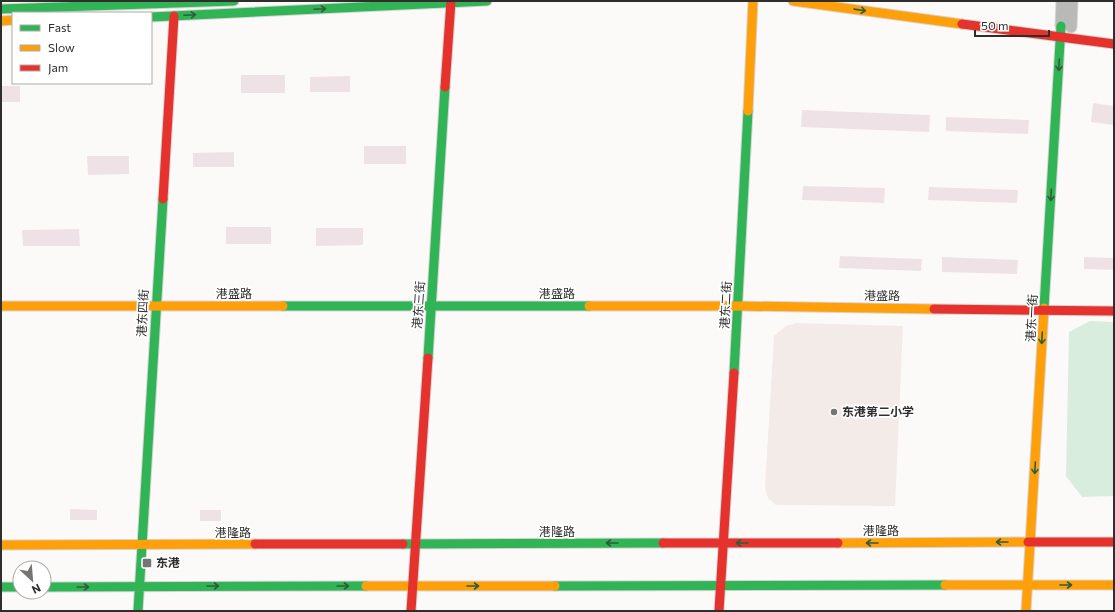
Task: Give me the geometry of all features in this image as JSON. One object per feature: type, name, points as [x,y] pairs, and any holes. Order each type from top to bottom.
[{"type":"main road","points":[[1,9],[234,1]]},
{"type":"main road","points":[[152,17],[487,1]]},
{"type":"main road","name":"港东二街","points":[[719,611],[738,306],[753,1]]},
{"type":"main road","points":[[793,1],[1062,30],[1114,44]]},
{"type":"main road","name":"港东三街","points":[[411,611],[451,2]]},
{"type":"main road","name":"港东四街","points":[[138,611],[174,16]]},
{"type":"main road","points":[[1,21],[12,20]]},
{"type":"main road","points":[[1062,30],[1082,29]]},
{"type":"main road","points":[[1062,30],[1069,50]]},
{"type":"main road","name":"港东一街","points":[[1026,611],[1062,30]]},
{"type":"main road","name":"港盛路","points":[[1,306],[738,306],[1044,310],[1054,307],[1114,311]]},
{"type":"main road","name":"港东一街","points":[[1054,307],[1054,322]]},
{"type":"main road","points":[[1041,546],[1042,530]]},
{"type":"main road","name":"港隆路","points":[[1,545],[1030,542],[1041,546],[1114,542]]},
{"type":"main road","points":[[52,587],[1114,584]]},
{"type":"main road","points":[[1,587],[12,587]]},
{"type":"street","points":[[1062,1],[1062,30]]},
{"type":"street","points":[[1062,30],[1072,1]]},
{"type":"street","points":[[174,16],[176,2]]},
{"type":"shaded area","name":"东港第二小学","points":[[797,323],[903,326],[895,506],[776,505],[768,498],[765,487],[774,336],[786,326]]},
{"type":"green space","points":[[1090,321],[1114,322],[1114,496],[1082,497],[1066,476],[1069,332]]},
{"type":"building","points":[[241,75],[285,75],[285,93],[241,93]]},
{"type":"building","points":[[350,76],[350,92],[310,92],[310,77]]},
{"type":"building","points":[[1,86],[20,86],[20,102],[1,102]]},
{"type":"building","points":[[1093,103],[1114,106],[1114,125],[1091,122]]},
{"type":"building","points":[[802,110],[930,115],[929,132],[801,127]]},
{"type":"building","points":[[946,117],[1029,120],[1028,134],[946,131]]},
{"type":"building","points":[[364,146],[406,146],[406,164],[364,164]]},
{"type":"building","points":[[234,152],[234,167],[193,167],[193,153]]},
{"type":"building","points":[[87,156],[129,156],[129,174],[88,175]]},
{"type":"building","points":[[803,186],[885,188],[884,203],[802,200]]},
{"type":"building","points":[[929,187],[1018,190],[1017,203],[928,200]]},
{"type":"building","points":[[226,227],[271,227],[271,244],[226,244]]},
{"type":"building","points":[[316,228],[363,228],[363,245],[316,246]]},
{"type":"building","points":[[79,229],[80,246],[23,246],[22,230]]},
{"type":"building","points":[[840,256],[922,259],[921,271],[839,268]]},
{"type":"building","points":[[942,257],[1018,260],[1017,274],[942,272]]},
{"type":"building","points":[[1084,257],[1114,258],[1114,270],[1084,269]]},
{"type":"building","points":[[70,509],[97,510],[97,520],[70,520]]},
{"type":"building","points":[[200,510],[221,510],[221,521],[200,521]]},
{"type":"traffic: fast","points":[[1,9],[234,1]]},
{"type":"traffic: fast","points":[[152,17],[487,1]]},
{"type":"traffic: fast","points":[[1044,308],[1061,26]]},
{"type":"traffic: fast","points":[[428,358],[445,87]]},
{"type":"traffic: fast","points":[[734,373],[748,111]]},
{"type":"traffic: fast","points":[[138,611],[163,199]]},
{"type":"traffic: fast","points":[[283,306],[589,306]]},
{"type":"traffic: fast","points":[[403,544],[663,543]]},
{"type":"traffic: fast","points":[[555,586],[945,585]]},
{"type":"traffic: fast","points":[[52,587],[366,586]]},
{"type":"traffic: fast","points":[[1,587],[12,587]]},
{"type":"traffic: slow","points":[[748,111],[753,1]]},
{"type":"traffic: slow","points":[[793,1],[962,24]]},
{"type":"traffic: slow","points":[[1,21],[12,20]]},
{"type":"traffic: slow","points":[[1,306],[283,306]]},
{"type":"traffic: slow","points":[[589,306],[738,306],[934,309]]},
{"type":"traffic: slow","points":[[1026,611],[1044,308]]},
{"type":"traffic: slow","points":[[838,543],[1028,542]]},
{"type":"traffic: slow","points":[[1,545],[255,544]]},
{"type":"traffic: slow","points":[[945,585],[1114,585]]},
{"type":"traffic: slow","points":[[366,586],[555,586]]},
{"type":"traffic: jam","points":[[445,87],[451,1]]},
{"type":"traffic: jam","points":[[163,199],[174,16]]},
{"type":"traffic: jam","points":[[962,24],[1114,44]]},
{"type":"traffic: jam","points":[[934,309],[1114,311]]},
{"type":"traffic: jam","points":[[411,611],[428,358]]},
{"type":"traffic: jam","points":[[719,611],[734,373]]},
{"type":"traffic: jam","points":[[1028,542],[1114,542]]},
{"type":"traffic: jam","points":[[663,543],[838,543]]},
{"type":"traffic: jam","points":[[255,544],[403,544]]},
{"type":"place","name":"东港第二小学","points":[[834,412]]},
{"type":"place","name":"东港","points":[[147,563]]}]
